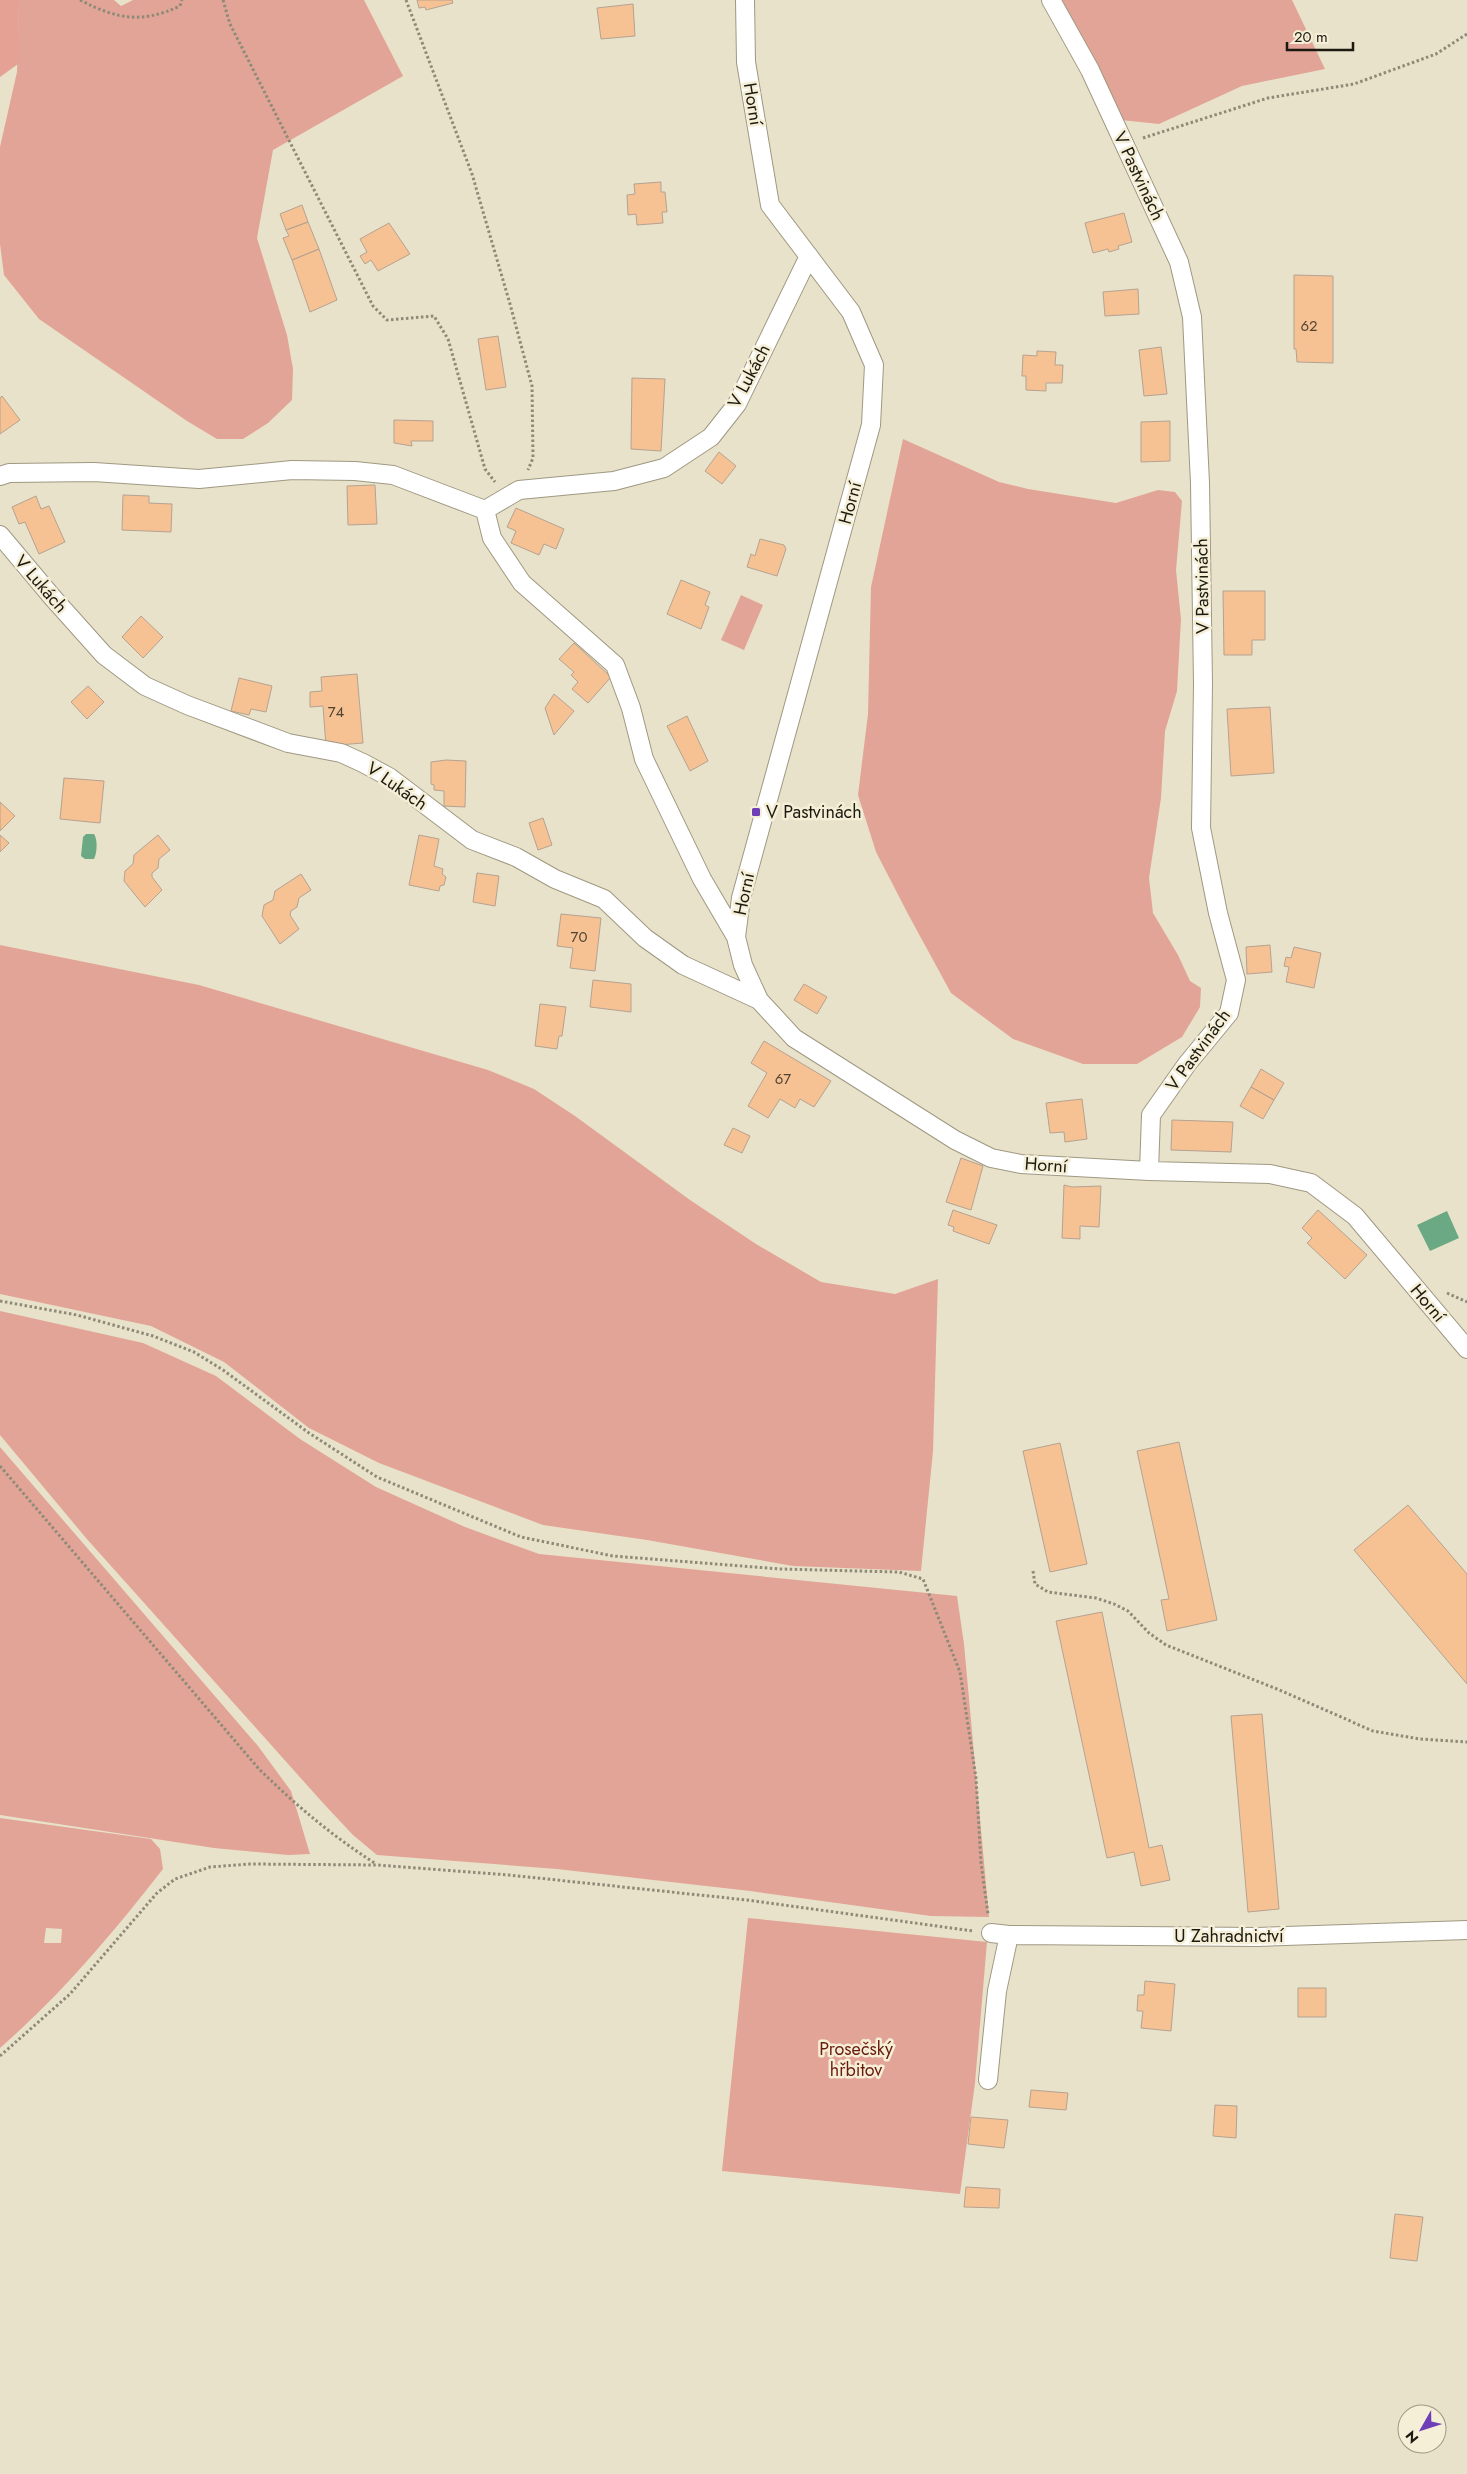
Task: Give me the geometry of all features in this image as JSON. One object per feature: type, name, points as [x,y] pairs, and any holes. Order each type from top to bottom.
[{"type":"street","name":"Horní","points":[[745,0],[746,62],[770,204],[851,312],[874,365],[871,426],[741,898],[736,937],[743,965],[759,1000],[794,1038],[955,1140],[992,1158],[1021,1164],[1148,1171],[1270,1174],[1311,1183],[1355,1216],[1467,1349]]},
{"type":"street","name":"V Pastvinách","points":[[1051,0],[1090,70],[1179,262],[1192,317],[1200,492],[1203,684],[1201,828],[1218,913],[1236,980],[1230,1013],[1187,1064],[1151,1115],[1148,1171]]},
{"type":"street","name":"V Lukách","points":[[485,510],[513,494],[614,480],[664,468],[711,437],[737,404],[809,256]]},
{"type":"street","points":[[0,476],[9,473],[94,472],[199,480],[292,470],[354,471],[393,474],[485,510],[492,538],[522,583],[616,665],[631,708],[644,759],[702,879],[736,937]]},
{"type":"street","name":"V Lukách","points":[[0,535],[104,655],[145,686],[187,705],[288,743],[341,753],[363,763],[389,777],[472,840],[516,857],[555,879],[604,899],[645,938],[683,965],[759,1000]]},
{"type":"street","name":"U Zahradnictví","points":[[991,1933],[1009,1935],[1258,1937],[1467,1930]]},
{"type":"street","points":[[988,2080],[997,1992],[1009,1935]]},
{"type":"path","points":[[80,0],[102,11],[128,19],[160,16],[180,6],[182,0]]},
{"type":"path","points":[[222,0],[230,24],[373,306],[387,320],[434,316],[448,339],[485,469],[513,494],[533,458],[532,386],[472,174],[406,0]]},
{"type":"path","points":[[1123,144],[1268,98],[1354,84],[1436,54],[1467,34]]},
{"type":"path","points":[[0,1302],[77,1315],[153,1336],[194,1352],[247,1386],[309,1433],[378,1477],[407,1491],[522,1537],[613,1556],[780,1570],[899,1572],[923,1579],[960,1672],[976,1778],[981,1863],[991,1933],[747,1900],[509,1875],[376,1865],[250,1864],[210,1867],[175,1879],[158,1893],[138,1913],[70,1994],[0,2056]]},
{"type":"path","points":[[0,1466],[259,1769],[301,1810],[332,1836],[376,1865]]},
{"type":"path","points":[[1033,1571],[1036,1584],[1048,1592],[1096,1598],[1114,1604],[1128,1611],[1149,1632],[1166,1644],[1277,1689],[1373,1731],[1467,1742]]},
{"type":"green space","points":[[19,0],[114,0],[121,6],[133,0],[364,0],[403,76],[273,150],[257,238],[287,335],[293,369],[292,400],[268,423],[243,439],[217,439],[187,421],[39,319],[4,275],[0,244],[0,147],[17,72]]},
{"type":"green space","points":[[1062,0],[1292,0],[1325,69],[1242,86],[1159,124],[1121,120]]},
{"type":"green space","points":[[903,439],[999,482],[1028,489],[1116,503],[1158,490],[1175,492],[1182,501],[1176,570],[1181,619],[1177,691],[1165,731],[1161,798],[1149,878],[1153,913],[1178,955],[1190,981],[1201,988],[1200,1007],[1182,1037],[1137,1064],[1083,1064],[1013,1039],[951,993],[876,852],[858,795],[868,714],[871,587]]},
{"type":"green space","points":[[741,595],[763,605],[744,650],[721,640]]},
{"type":"green space","points":[[0,945],[199,985],[488,1070],[534,1089],[575,1116],[690,1200],[756,1244],[821,1282],[895,1294],[938,1279],[933,1451],[921,1571],[793,1566],[647,1540],[543,1525],[379,1463],[309,1428],[224,1362],[151,1326],[0,1294]]},
{"type":"green space","points":[[0,1311],[143,1343],[216,1376],[300,1439],[376,1487],[465,1527],[539,1554],[957,1596],[964,1644],[989,1917],[931,1916],[750,1891],[557,1869],[377,1855],[353,1835],[323,1803],[86,1538],[0,1435]]},
{"type":"green space","points":[[0,1447],[258,1746],[291,1791],[310,1854],[288,1855],[214,1848],[0,1815]]},
{"type":"green space","points":[[0,1818],[151,1839],[160,1849],[163,1869],[66,1985],[0,2048]],"holes":[[[46,1928],[62,1929],[61,1943],[44,1943]]]},
{"type":"green space","name":"Prosečský hřbitov","points":[[748,1918],[987,1942],[975,2083],[960,2194],[722,2171]]},
{"type":"shaded area","points":[[0,0],[19,0],[18,64],[0,77]]},
{"type":"shaded area","points":[[86,834],[94,834],[96,840],[97,846],[94,859],[85,859],[81,856],[83,837]]},
{"type":"shaded area","points":[[1447,1211],[1459,1238],[1430,1251],[1417,1225]]},
{"type":"building","points":[[417,0],[452,0],[453,3],[426,10],[425,7],[419,8]]},
{"type":"building","points":[[633,4],[635,36],[601,39],[597,8]]},
{"type":"building","points":[[661,182],[661,192],[665,192],[667,212],[662,212],[663,223],[637,225],[636,214],[628,215],[627,195],[635,194],[634,184]]},
{"type":"building","points":[[302,205],[308,222],[286,230],[280,214]]},
{"type":"building","points":[[1124,213],[1132,242],[1118,246],[1119,249],[1109,252],[1108,249],[1093,253],[1085,223]]},
{"type":"building","points":[[308,222],[319,249],[292,260],[283,238],[289,236],[286,230]]},
{"type":"building","points":[[389,223],[410,254],[378,271],[371,260],[365,264],[360,256],[367,252],[360,239]]},
{"type":"building","points":[[319,249],[337,300],[310,312],[292,260]]},
{"type":"building","points":[[1294,275],[1333,276],[1333,363],[1297,362],[1296,349],[1294,349]]},
{"type":"building","points":[[1138,289],[1139,314],[1105,316],[1103,292]]},
{"type":"building","points":[[498,336],[506,387],[486,390],[478,339]]},
{"type":"building","points":[[1161,347],[1167,394],[1144,396],[1139,350]]},
{"type":"building","points":[[1037,351],[1056,352],[1055,365],[1063,365],[1062,383],[1046,383],[1046,391],[1026,390],[1026,376],[1022,376],[1023,355],[1037,356]]},
{"type":"building","points":[[632,378],[665,379],[661,451],[631,449]]},
{"type":"building","points":[[2,396],[20,420],[0,434],[0,398]]},
{"type":"building","points":[[394,420],[433,421],[433,441],[411,441],[412,446],[394,443]]},
{"type":"building","points":[[1170,421],[1170,461],[1141,462],[1141,422]]},
{"type":"building","points":[[719,452],[736,466],[722,484],[705,471]]},
{"type":"building","points":[[375,485],[377,524],[348,525],[347,486]]},
{"type":"building","points":[[123,495],[149,496],[149,503],[172,504],[171,532],[122,530]]},
{"type":"building","points":[[36,496],[41,509],[49,506],[65,542],[39,554],[25,522],[19,524],[12,507]]},
{"type":"building","points":[[516,508],[564,529],[556,549],[544,544],[539,555],[511,543],[516,531],[507,527]]},
{"type":"building","points":[[760,539],[784,545],[786,549],[777,576],[747,567],[751,554],[755,556]]},
{"type":"building","points":[[681,580],[710,592],[705,605],[709,607],[701,629],[667,614]]},
{"type":"building","points":[[1223,591],[1265,591],[1265,640],[1252,640],[1252,655],[1224,655]]},
{"type":"building","points":[[141,616],[163,637],[143,658],[122,637]]},
{"type":"building","points":[[574,643],[611,677],[588,703],[572,689],[578,682],[571,675],[574,672],[559,659]]},
{"type":"building","points":[[357,674],[363,743],[326,746],[323,706],[310,707],[310,692],[322,691],[321,677]]},
{"type":"building","points":[[239,678],[272,686],[266,712],[251,709],[249,715],[231,711]]},
{"type":"building","points":[[88,686],[104,702],[87,719],[71,702]]},
{"type":"building","points":[[554,694],[574,711],[554,735],[545,708]]},
{"type":"building","points":[[1270,707],[1274,773],[1231,776],[1227,709]]},
{"type":"building","points":[[687,716],[708,761],[690,771],[667,726]]},
{"type":"building","points":[[446,760],[466,761],[465,807],[444,806],[444,791],[434,790],[434,785],[431,784],[431,762]]},
{"type":"building","points":[[64,778],[104,781],[100,823],[60,819]]},
{"type":"building","points":[[0,802],[15,816],[0,831]]},
{"type":"building","points":[[543,818],[552,845],[538,850],[529,823]]},
{"type":"building","points":[[0,835],[9,843],[0,852]]},
{"type":"building","points":[[158,835],[170,850],[159,859],[158,868],[152,873],[152,877],[162,890],[145,907],[124,881],[125,871],[133,864],[134,855]]},
{"type":"building","points":[[419,835],[439,839],[434,866],[443,869],[442,874],[446,877],[444,885],[440,886],[439,891],[409,885]]},
{"type":"building","points":[[477,873],[499,876],[495,906],[473,902]]},
{"type":"building","points":[[301,874],[311,890],[299,898],[297,907],[291,911],[290,915],[299,929],[280,944],[262,916],[264,905],[273,900],[275,891]]},
{"type":"building","points":[[561,914],[601,918],[595,971],[570,968],[573,948],[557,946]]},
{"type":"building","points":[[1270,945],[1272,972],[1247,974],[1246,947]]},
{"type":"building","points":[[1294,947],[1321,953],[1314,988],[1286,982],[1289,967],[1284,966],[1286,957],[1291,958]]},
{"type":"building","points":[[593,980],[631,984],[631,1012],[590,1007]]},
{"type":"building","points":[[804,984],[827,997],[817,1014],[794,1000]]},
{"type":"building","points":[[540,1004],[566,1007],[562,1036],[559,1036],[557,1049],[535,1046]]},
{"type":"building","points":[[764,1041],[831,1081],[814,1107],[800,1099],[795,1108],[780,1099],[768,1118],[748,1106],[767,1073],[751,1063]]},
{"type":"building","points":[[1261,1069],[1284,1083],[1274,1100],[1251,1087]]},
{"type":"building","points":[[1251,1087],[1274,1100],[1263,1119],[1240,1106]]},
{"type":"building","points":[[1082,1099],[1087,1139],[1065,1142],[1064,1132],[1050,1133],[1046,1103]]},
{"type":"building","points":[[1172,1120],[1233,1122],[1231,1152],[1171,1150]]},
{"type":"building","points":[[733,1128],[750,1136],[742,1153],[724,1145]]},
{"type":"building","points":[[961,1158],[983,1166],[971,1210],[946,1202]]},
{"type":"building","points":[[1064,1185],[1072,1187],[1101,1186],[1099,1227],[1080,1226],[1080,1239],[1062,1238]]},
{"type":"building","points":[[953,1210],[997,1225],[989,1244],[953,1231],[954,1227],[948,1225]]},
{"type":"building","points":[[1318,1210],[1367,1255],[1345,1279],[1307,1243],[1312,1238],[1302,1228]]},
{"type":"building","points":[[1179,1442],[1217,1620],[1167,1631],[1161,1600],[1169,1599],[1137,1451]]},
{"type":"building","points":[[1060,1443],[1087,1564],[1050,1572],[1023,1451]]},
{"type":"building","points":[[1408,1505],[1467,1574],[1467,1684],[1354,1550]]},
{"type":"building","points":[[1102,1612],[1149,1848],[1162,1845],[1170,1880],[1141,1886],[1134,1852],[1107,1858],[1056,1621]]},
{"type":"building","points":[[1262,1714],[1279,1909],[1248,1912],[1231,1716]]},
{"type":"building","points":[[1145,1981],[1175,1984],[1171,2031],[1141,2028],[1143,2011],[1137,2011],[1138,1995],[1144,1995]]},
{"type":"building","points":[[1298,1988],[1326,1988],[1326,2017],[1298,2017]]},
{"type":"building","points":[[1031,2090],[1068,2093],[1066,2110],[1029,2107]]},
{"type":"building","points":[[1215,2105],[1237,2106],[1236,2138],[1213,2136]]},
{"type":"building","points":[[971,2117],[1008,2120],[1004,2148],[968,2144]]},
{"type":"building","points":[[966,2187],[1000,2189],[999,2208],[964,2207]]},
{"type":"building","points":[[1395,2214],[1423,2217],[1417,2261],[1390,2258]]},
{"type":"place","name":"V Pastvinách","points":[[756,812]]}]
